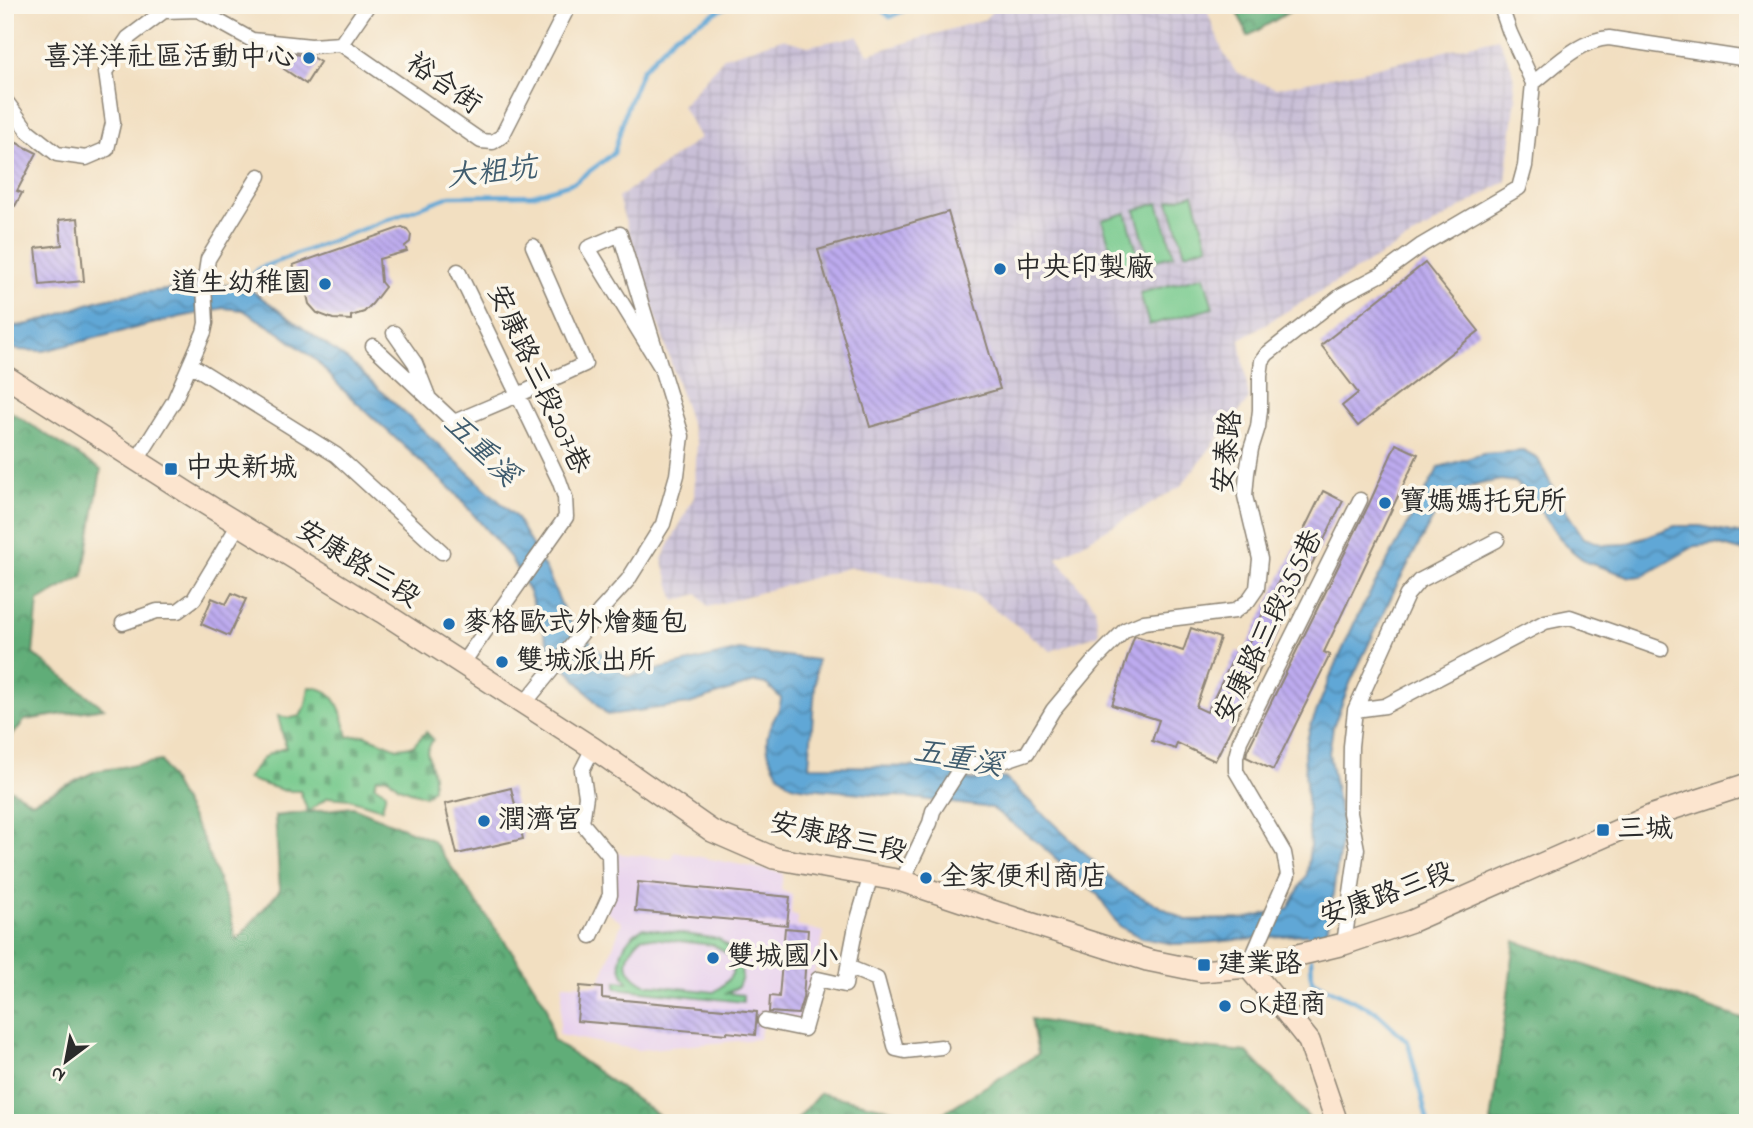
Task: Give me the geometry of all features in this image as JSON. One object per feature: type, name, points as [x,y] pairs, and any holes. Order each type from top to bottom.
[{"type":"main road","name":"安康路三段","points":[[5,376],[462,664],[531,696],[593,748],[712,831],[774,858],[902,881],[1147,960],[1201,971],[1248,967],[1344,944],[1412,921],[1653,815],[1748,784]]},
{"type":"main road","points":[[1248,967],[1309,1041],[1337,1123]]},
{"type":"street","points":[[5,100],[28,131],[57,154],[86,158],[107,149],[113,123],[106,72],[128,38],[164,11],[198,10],[252,40],[311,46],[341,44],[368,5]]},
{"type":"street","name":"裕合街","points":[[341,44],[481,141],[493,142],[502,136],[569,5]]},
{"type":"street","points":[[1504,5],[1502,10],[1510,33],[1533,83],[1580,47],[1597,39],[1609,38],[1748,59]]},
{"type":"street","name":"安泰路","points":[[902,881],[930,823],[933,811],[963,764],[994,764],[1027,753],[1053,710],[1094,661],[1125,630],[1144,622],[1235,611],[1248,601],[1257,588],[1260,559],[1245,496],[1249,461],[1258,427],[1262,361],[1267,354],[1342,295],[1382,274],[1422,245],[1519,188],[1525,166],[1533,83]]},
{"type":"street","points":[[137,460],[174,401],[204,332],[204,285],[208,259],[259,176]]},
{"type":"street","points":[[531,696],[628,580],[663,524],[677,475],[682,436],[661,367],[620,234],[588,248],[661,367]]},
{"type":"street","points":[[373,346],[454,422],[518,396],[585,364],[533,246]]},
{"type":"street","name":"安康路三段207巷","points":[[458,271],[559,480],[565,497],[566,517],[462,664]]},
{"type":"street","points":[[394,333],[415,363],[430,401]]},
{"type":"street","points":[[190,364],[336,455],[442,552]]},
{"type":"street","name":"安康路三段355巷","points":[[1248,967],[1288,875],[1284,853],[1236,771],[1236,757],[1240,741],[1360,500]]},
{"type":"street","points":[[123,624],[157,611],[178,611],[194,599],[239,524]]},
{"type":"street","points":[[1344,944],[1357,849],[1350,813],[1351,746],[1355,710],[1407,595],[1419,581],[1497,540]]},
{"type":"street","points":[[1355,710],[1385,706],[1545,622],[1570,617],[1661,649]]},
{"type":"street","points":[[591,936],[610,895],[609,855],[582,823],[586,796],[582,770],[593,748]]},
{"type":"street","points":[[765,1021],[804,1029],[818,979],[845,985],[856,926],[872,875]]},
{"type":"street","points":[[848,967],[877,979],[896,1049],[905,1051],[941,1047]]},
{"type":"shaded area","name":"中央印製廠","points":[[998,5],[1205,5],[1223,52],[1235,71],[1276,88],[1362,71],[1498,38],[1512,68],[1516,97],[1506,181],[1240,339],[1249,399],[1180,487],[1057,558],[1095,607],[1099,634],[1051,651],[973,593],[851,567],[708,607],[698,594],[675,601],[662,559],[694,497],[697,444],[618,198],[700,138],[682,106],[724,57],[782,39],[808,46],[857,36],[868,54],[985,19]]},
{"type":"shaded area","name":"雙城國小","points":[[674,852],[783,873],[781,890],[792,895],[791,914],[798,917],[797,926],[824,932],[802,1021],[765,1014],[759,1039],[638,1050],[559,1035],[563,984],[599,985],[622,922],[607,912],[613,853],[672,859]]},
{"type":"green space","points":[[1234,5],[1301,5],[1248,36]]},
{"type":"green space","points":[[1193,194],[1208,246],[1185,253],[1169,201]]},
{"type":"green space","points":[[1158,203],[1174,255],[1150,262],[1135,210]]},
{"type":"green space","points":[[1126,213],[1141,265],[1118,272],[1102,220]]},
{"type":"green space","points":[[1204,276],[1213,308],[1149,325],[1140,293]]},
{"type":"green space","points":[[5,408],[101,470],[83,576],[38,601],[33,654],[104,708],[25,720],[5,745]]},
{"type":"green space","points":[[309,687],[319,688],[333,697],[341,711],[348,737],[365,735],[397,748],[413,746],[426,732],[433,739],[427,751],[433,788],[425,796],[399,787],[388,777],[377,778],[374,785],[386,792],[382,809],[349,799],[328,797],[308,812],[300,791],[285,791],[247,779],[267,755],[286,748],[278,716],[300,716],[306,705]]},
{"type":"green space","points":[[161,761],[203,839],[230,911],[236,941],[280,890],[275,816],[353,807],[432,840],[518,960],[546,1005],[553,1040],[669,1123],[5,1123],[5,786],[32,802],[96,771]]},
{"type":"green space","points":[[643,928],[719,939],[739,959],[741,969],[742,977],[738,987],[727,993],[743,995],[743,1002],[616,988],[616,981],[628,982],[621,967],[622,952]],"holes":[[[642,937],[713,945],[728,956],[733,967],[728,979],[714,992],[645,984],[631,974],[628,968],[628,956]]]},
{"type":"green space","points":[[1515,941],[1748,1021],[1748,1123],[1491,1123]]},
{"type":"green space","points":[[1031,1019],[1180,1046],[1247,1052],[1314,1123],[794,1123],[820,1093],[933,1119],[1038,1054]]},
{"type":"water","name":"五重溪","points":[[232,285],[252,291],[350,362],[516,517],[548,574],[568,620],[627,677],[739,650],[817,660],[809,766],[939,767],[971,780],[1005,778],[1110,877],[1126,889],[1186,920],[1244,919],[1288,909],[1307,874],[1310,846],[1304,753],[1310,728],[1357,617],[1439,467],[1483,454],[1523,451],[1538,459],[1561,504],[1584,538],[1604,545],[1626,544],[1675,526],[1700,526],[1748,535],[1748,553],[1716,544],[1695,546],[1643,576],[1631,577],[1586,562],[1565,545],[1525,490],[1515,482],[1501,480],[1452,493],[1438,509],[1398,583],[1351,681],[1333,727],[1329,753],[1343,830],[1327,932],[1174,944],[1142,938],[1119,926],[1098,895],[1038,843],[992,808],[790,784],[774,767],[768,752],[767,737],[781,698],[766,684],[755,682],[689,704],[607,715],[551,651],[529,592],[510,557],[454,492],[343,390],[318,362],[243,310],[224,308],[180,317],[43,351],[5,347],[5,320],[11,326],[22,325],[109,298],[155,291]]},
{"type":"building","points":[[294,54],[310,56],[320,62],[306,84],[284,69]]},
{"type":"building","points":[[5,137],[37,153],[17,191],[22,193],[15,206],[10,204],[5,213]]},
{"type":"building","points":[[948,212],[1000,389],[870,427],[818,250]]},
{"type":"building","points":[[78,218],[84,281],[40,285],[36,248],[62,245],[59,220]]},
{"type":"building","points":[[402,227],[411,235],[410,242],[405,246],[407,251],[379,259],[381,282],[385,287],[372,304],[364,312],[351,316],[351,320],[333,319],[317,313],[309,304],[305,285],[301,285],[293,265]]},
{"type":"building","points":[[1425,263],[1479,331],[1358,426],[1342,406],[1358,393],[1321,345]]},
{"type":"building","points":[[1396,444],[1418,454],[1324,652],[1330,655],[1273,770],[1246,757],[1247,751]]},
{"type":"building","points":[[1323,491],[1343,501],[1215,761],[1177,743],[1175,749],[1152,741],[1159,720],[1112,705],[1134,637],[1183,651],[1191,628],[1220,638],[1196,707],[1207,712],[1237,651],[1243,654]]},
{"type":"building","points":[[232,593],[246,599],[229,636],[201,624],[212,598],[226,604]]},
{"type":"building","name":"潤濟宮","points":[[511,788],[523,839],[457,854],[445,804]]},
{"type":"building","points":[[638,882],[790,897],[787,925],[635,911]]},
{"type":"building","points":[[785,928],[808,930],[803,998],[798,1014],[769,1012],[770,996],[779,997]]},
{"type":"building","points":[[580,986],[602,988],[602,998],[757,1012],[755,1035],[577,1021]]},
{"type":"waterway","name":"大粗坑","points":[[236,289],[260,268],[450,196],[533,195],[575,182],[614,153],[626,110],[642,70],[675,35],[729,5]]},
{"type":"waterway","name":"大粗坑","points":[[876,5],[890,17],[915,5]]},
{"type":"waterway","points":[[1309,928],[1310,947]]},
{"type":"waterway","points":[[1311,959],[1312,981],[1375,1011],[1408,1042],[1428,1123]]},
{"type":"place","name":"喜洋洋社區活動中心","points":[[309,58]]},
{"type":"place","name":"中央印製廠","points":[[1000,269]]},
{"type":"place","name":"道生幼稚園","points":[[325,284]]},
{"type":"place","name":"中央新城","points":[[171,469]]},
{"type":"place","name":"寶媽媽托兒所","points":[[1385,503]]},
{"type":"place","name":"麥格歐式外燴麵包","points":[[449,624]]},
{"type":"place","name":"雙城派出所","points":[[502,662]]},
{"type":"place","name":"潤濟宮","points":[[484,821]]},
{"type":"place","name":"三城","points":[[1603,830]]},
{"type":"place","name":"全家便利商店","points":[[926,878]]},
{"type":"place","name":"雙城國小","points":[[713,958]]},
{"type":"place","name":"建業路","points":[[1204,965]]},
{"type":"place","name":"OK超商","points":[[1225,1006]]}]
